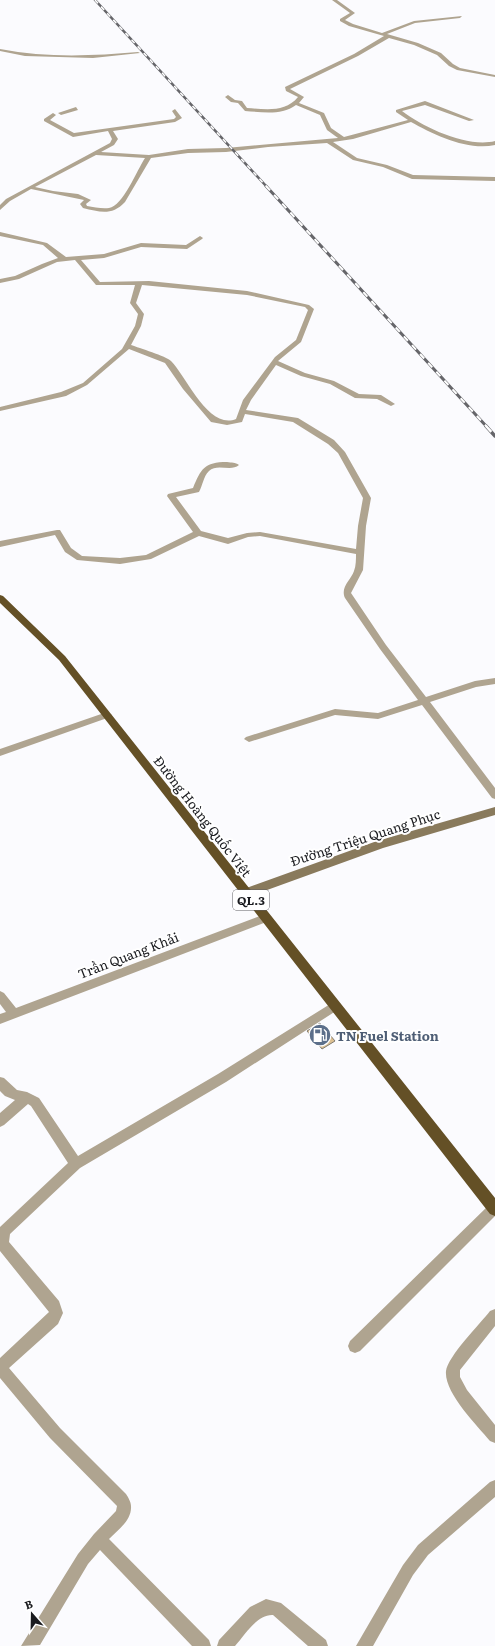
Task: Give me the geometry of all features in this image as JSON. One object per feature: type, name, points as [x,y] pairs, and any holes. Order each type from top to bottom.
[{"type":"highway","name":"Đường Hoàng Quốc Việt","points":[[0,598],[62,658],[494,1209]]},
{"type":"main road","name":"Đường Triệu Quang Phục","points":[[245,893],[381,844],[495,811]]},
{"type":"street","points":[[334,0],[353,14],[343,19],[343,21],[353,26],[411,42],[436,52],[459,69],[495,76]]},
{"type":"street","points":[[297,104],[301,95],[288,90],[287,88],[356,55],[386,35],[414,22],[460,17]]},
{"type":"street","points":[[0,50],[25,55],[93,57],[138,53]]},
{"type":"street","points":[[228,97],[233,101],[240,102],[245,109],[280,110],[297,104],[322,114],[329,129],[343,139]]},
{"type":"street","points":[[471,120],[423,103],[398,111],[410,121],[467,142],[488,145],[495,142]]},
{"type":"street","points":[[60,113],[76,109]]},
{"type":"street","points":[[53,115],[46,120],[70,135],[174,120],[179,118],[174,111]]},
{"type":"street","points":[[95,153],[149,157],[188,151],[226,150],[268,145],[328,141],[343,139],[410,121]]},
{"type":"street","points":[[0,208],[8,200],[30,187],[115,142],[110,130]]},
{"type":"street","points":[[328,141],[355,159],[385,166],[412,177],[495,179]]},
{"type":"street","points":[[30,187],[61,194],[73,194],[86,198],[88,200],[84,204],[85,207],[112,209],[118,206],[128,192],[149,157]]},
{"type":"street","points":[[0,234],[45,244],[57,255],[66,259]]},
{"type":"street","points":[[0,281],[17,278],[44,265],[66,259],[104,256],[141,245],[187,246],[200,238]]},
{"type":"street","points":[[76,258],[98,284],[139,283],[251,293],[310,307],[311,309],[304,323],[299,341],[274,362],[247,400],[239,420],[234,422],[220,422],[214,420],[185,388],[168,362],[128,346]]},
{"type":"street","points":[[0,409],[50,398],[76,390],[94,379],[128,346],[138,326],[141,314],[133,303],[139,283]]},
{"type":"street","points":[[274,362],[303,374],[332,382],[358,396],[378,397],[391,404]]},
{"type":"street","points":[[243,412],[295,420],[336,447],[366,494],[357,575],[347,593],[383,647],[495,795]]},
{"type":"street","points":[[234,465],[221,464],[210,467],[203,472],[196,490],[171,496],[198,533],[228,541],[247,535],[260,534],[360,552]]},
{"type":"street","points":[[0,544],[57,532],[68,550],[80,558],[120,561],[148,557],[198,533]]},
{"type":"street","points":[[249,739],[325,714],[345,712],[372,717],[378,716],[475,684],[495,681]]},
{"type":"street","points":[[0,753],[107,715]]},
{"type":"street","name":"Trần Quang Khải","points":[[0,1019],[265,918]]},
{"type":"street","points":[[0,996],[14,1014]]},
{"type":"street","points":[[29,1646],[36,1640],[83,1559],[99,1539],[122,1515],[124,1506],[121,1499],[55,1433],[0,1367],[53,1319],[56,1313],[54,1306],[2,1245],[2,1238],[5,1230],[76,1164],[222,1078],[335,1006]]},
{"type":"street","points":[[0,1082],[14,1096],[27,1097],[35,1102],[76,1164]]},
{"type":"street","points":[[0,1121],[27,1097]]},
{"type":"street","points":[[355,1346],[494,1209]]},
{"type":"street","points":[[495,1316],[453,1368],[453,1380],[459,1391],[495,1436]]},
{"type":"street","points":[[364,1646],[408,1570],[423,1550],[495,1487]]},
{"type":"street","points":[[99,1539],[203,1646]]},
{"type":"street","points":[[224,1646],[255,1612],[266,1607],[276,1608],[320,1646]]},
{"type":"building","name":"TN Fuel Station","points":[[320,1023],[335,1041],[322,1049],[307,1031]]},
{"type":"railway","points":[[95,0],[267,187]]},
{"type":"railway","points":[[266,186],[487,427]]},
{"type":"railway","points":[[486,426],[495,436]]},
{"type":"place","name":"TN Fuel Station","points":[[320,1035]]}]
